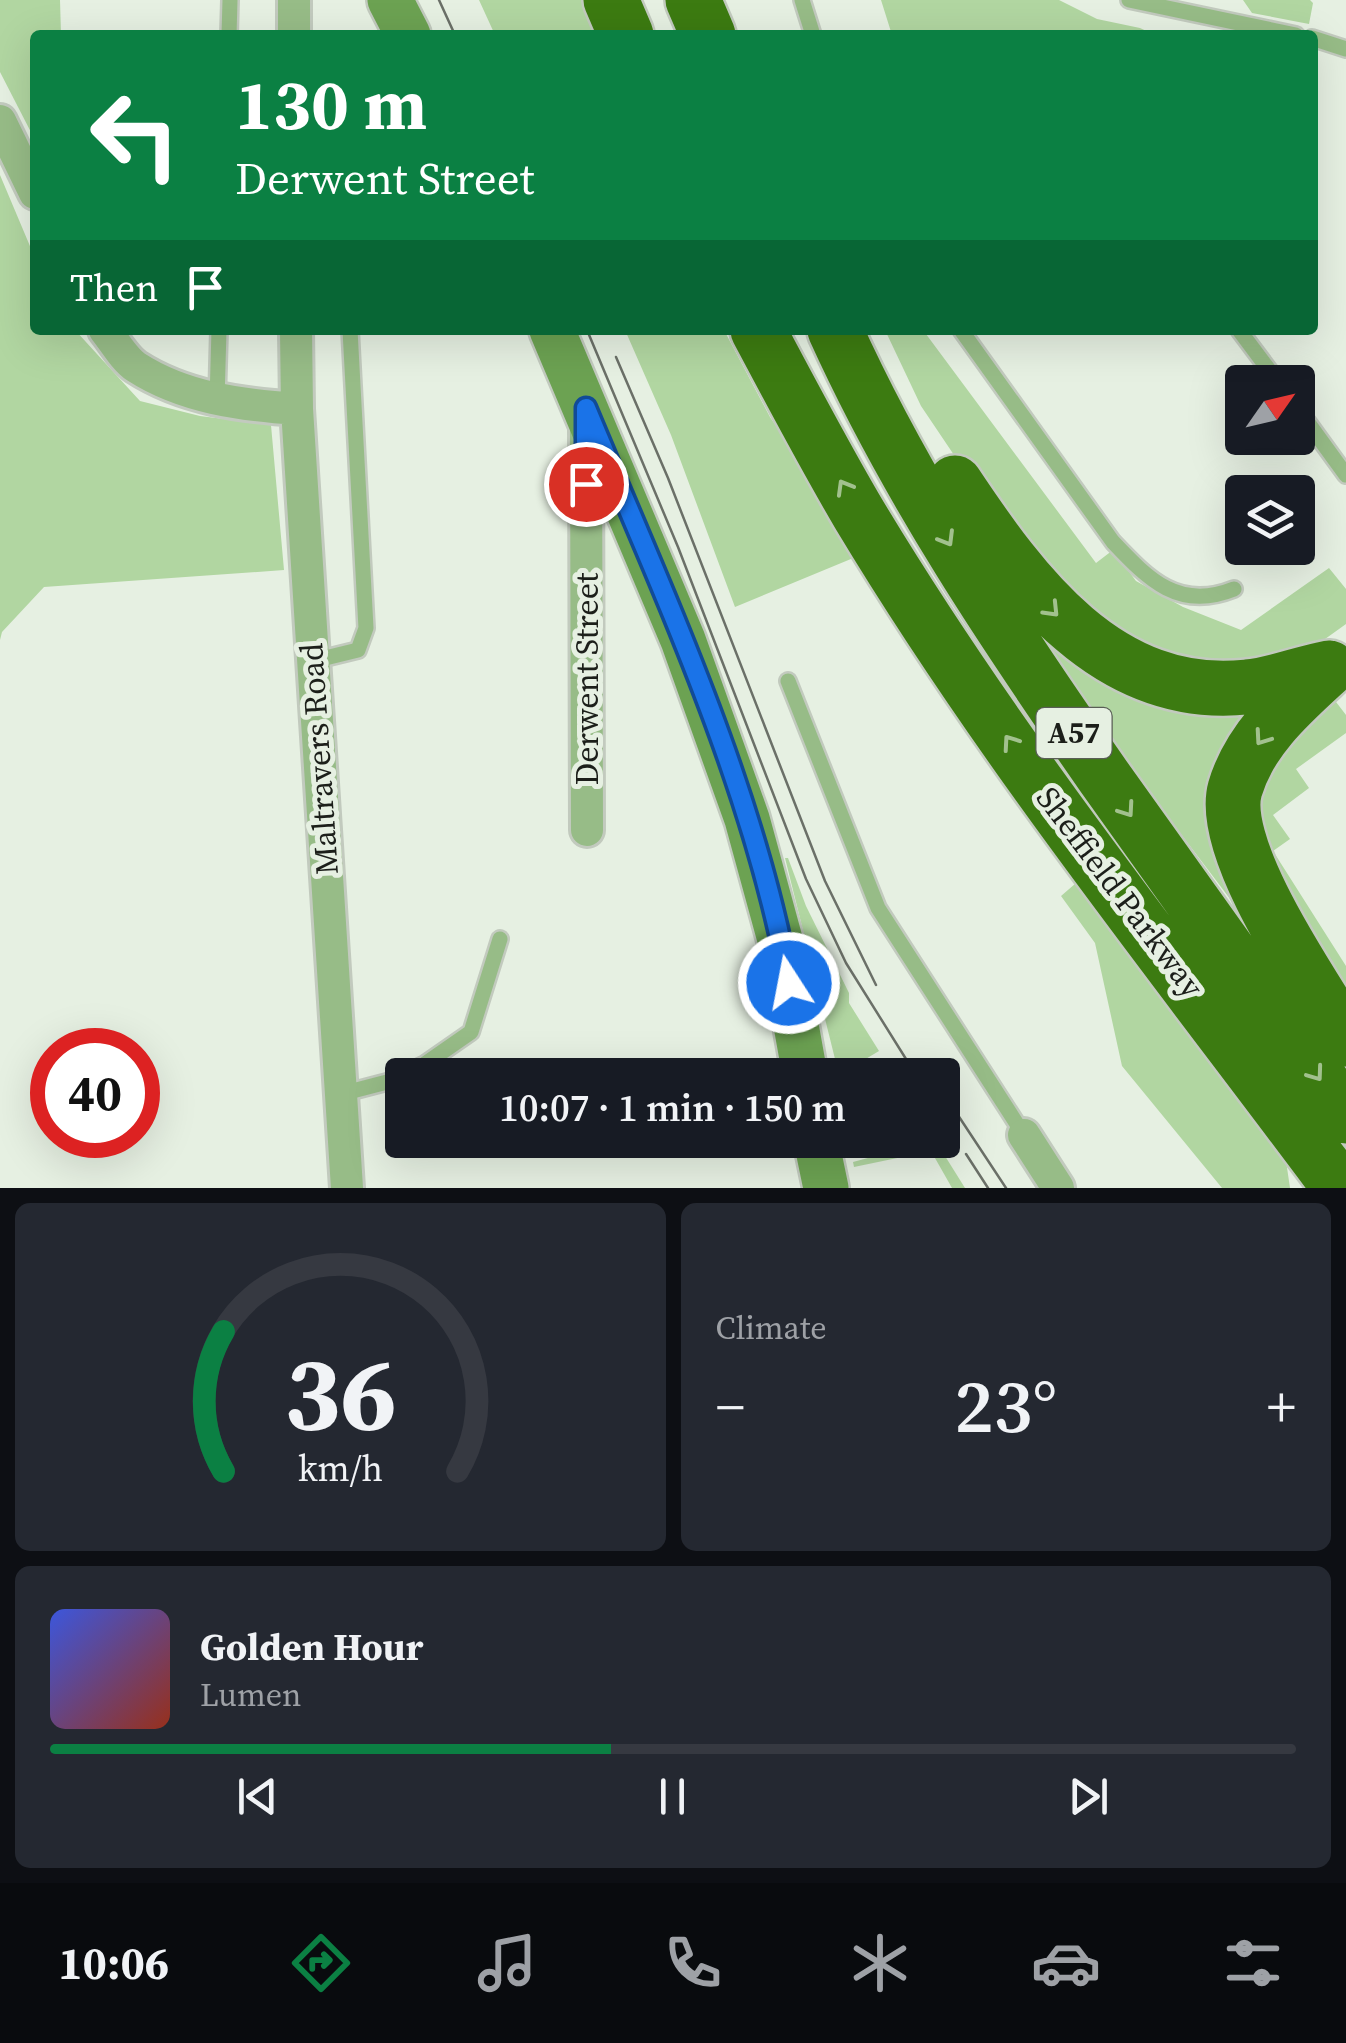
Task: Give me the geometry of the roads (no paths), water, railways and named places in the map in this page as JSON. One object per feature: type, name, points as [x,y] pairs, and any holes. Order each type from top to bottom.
[{"type":"highway","points":[[611,0],[624,30]]},
{"type":"highway","points":[[693,0],[706,30]]},
{"type":"highway","name":"Sheffield Parkway","points":[[761,335],[860,516],[932,629],[1088,852],[1321,1123]]},
{"type":"highway","name":"Sheffield Parkway","points":[[837,335],[857,378],[1005,634],[1321,1123],[1340,1188]]},
{"type":"highway","points":[[858,335],[994,543],[1069,628],[1126,666],[1196,688],[1249,687],[1338,663]]},
{"type":"highway","points":[[1338,663],[1286,707],[1246,760],[1234,792],[1233,830],[1247,869],[1346,1039]]},
{"type":"highway","points":[[1321,1123],[1332,1188]]},
{"type":"street","points":[[294,0],[294,30]]},
{"type":"street","points":[[390,0],[405,30]]},
{"type":"street","points":[[0,122],[30,183]]},
{"type":"street","points":[[109,335],[133,365],[199,396],[297,408]]},
{"type":"street","name":"Maltravers Road","points":[[296,335],[297,408],[346,1188]]},
{"type":"street","points":[[554,335],[682,640],[747,819],[782,948],[802,1058]]},
{"type":"street","name":"Derwent Street","points":[[586,408],[587,830]]},
{"type":"street","points":[[1024,1135],[1058,1188]]},
{"type":"street","points":[[820,1158],[826,1188]]},
{"type":"lane","points":[[229,30],[230,0]]},
{"type":"lane","points":[[802,0],[811,30]]},
{"type":"lane","points":[[1130,0],[1272,30]]},
{"type":"lane","points":[[1318,40],[1346,50]]},
{"type":"lane","points":[[216,400],[219,335]]},
{"type":"lane","points":[[313,661],[358,650],[366,628],[350,335]]},
{"type":"lane","points":[[964,335],[1113,542],[1141,572],[1185,596],[1208,599],[1234,589]]},
{"type":"lane","points":[[1243,335],[1265,365]]},
{"type":"lane","points":[[1315,433],[1346,474]]},
{"type":"lane","points":[[788,681],[878,908],[1024,1135]]},
{"type":"lane","points":[[341,1094],[387,1082],[471,1032],[500,939]]},
{"type":"tram line","points":[[439,0],[453,30]]},
{"type":"tram line","points":[[589,335],[678,547],[806,879],[846,963],[905,1058]]},
{"type":"tram line","points":[[616,357],[668,478],[825,881],[876,985]]},
{"type":"tram line","points":[[960,1118],[1006,1188]]},
{"type":"tram line","points":[[966,1154],[988,1188]]}]
